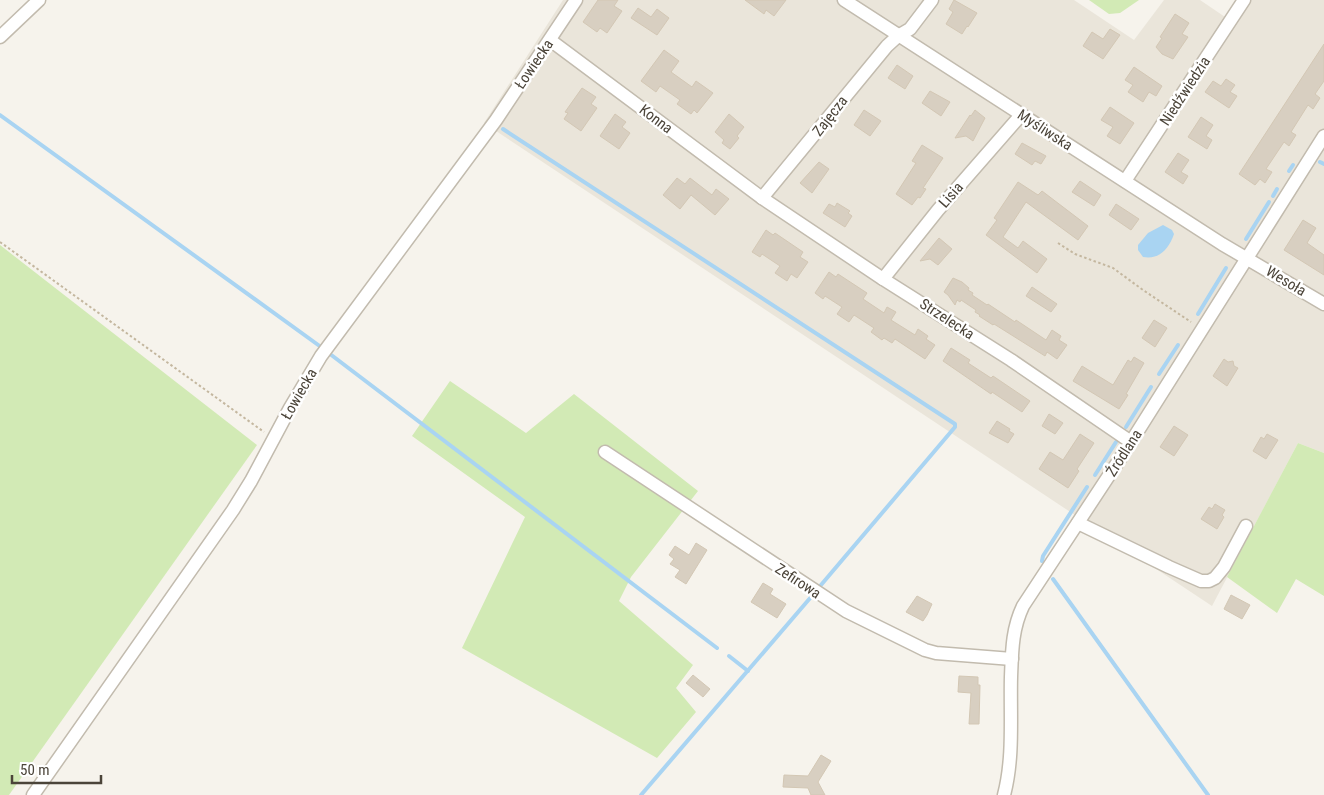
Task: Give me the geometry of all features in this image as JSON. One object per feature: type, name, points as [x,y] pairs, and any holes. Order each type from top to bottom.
[{"type":"street","points":[[0,37],[39,0]]},
{"type":"street","name":"Łowiecka","points":[[33,795],[233,510],[321,356],[496,120],[576,0]]},
{"type":"street","name":"Myśliwska","points":[[844,0],[1125,182],[1247,258]]},
{"type":"street","name":"Zajęcza","points":[[762,198],[887,46],[898,36],[910,29],[932,0]]},
{"type":"street","name":"Niedźwiedzia","points":[[1125,182],[1244,0]]},
{"type":"street","name":"Konna","points":[[550,40],[762,198]]},
{"type":"street","name":"Lisia","points":[[883,278],[938,210],[1021,115]]},
{"type":"street","name":"Źródlana","points":[[1004,795],[1009,767],[1012,659],[1015,627],[1023,606],[1132,442],[1324,136]]},
{"type":"street","name":"Strzelecka","points":[[762,198],[1011,360],[1132,442]]},
{"type":"street","name":"Wesoła","points":[[1247,258],[1324,304]]},
{"type":"street","name":"Zefirowa","points":[[606,452],[846,612],[925,650],[936,653],[1012,659]]},
{"type":"street","points":[[1078,523],[1169,568],[1201,581],[1209,581],[1215,578],[1224,568],[1246,526]]},
{"type":"path","points":[[0,242],[274,439]]},
{"type":"path","points":[[1058,243],[1076,254],[1113,268],[1202,328]]},
{"type":"shaded area","points":[[563,0],[1074,0],[1134,40],[1164,0],[1200,0],[1231,21],[1244,0],[1324,0],[1324,453],[1298,443],[1212,606],[484,123]]},
{"type":"green space","points":[[1089,0],[1139,0],[1120,13],[1109,14]]},
{"type":"green space","points":[[0,245],[257,445],[9,795],[0,795]]},
{"type":"green space","points":[[450,381],[526,433],[574,394],[698,491],[631,577],[619,601],[693,665],[676,688],[696,712],[657,758],[462,648],[525,517],[412,436]]},
{"type":"green space","points":[[1298,443],[1324,453],[1324,596],[1296,579],[1277,613],[1227,577]]},
{"type":"water","points":[[1163,225],[1172,230],[1174,234],[1166,249],[1154,257],[1143,257],[1138,250],[1138,245],[1148,233]]},
{"type":"building","points":[[598,0],[618,0],[614,6],[622,11],[607,33],[600,28],[597,32],[583,22]]},
{"type":"building","points":[[745,0],[786,0],[774,16],[766,10],[764,14]]},
{"type":"building","points":[[954,0],[977,13],[962,34],[946,24],[953,12],[949,9]]},
{"type":"building","points":[[638,8],[651,17],[657,9],[669,18],[657,35],[631,18]]},
{"type":"building","points":[[1175,14],[1189,23],[1182,34],[1188,37],[1173,59],[1162,54],[1156,47],[1162,38],[1160,37]]},
{"type":"building","points":[[1110,29],[1120,35],[1103,59],[1083,46],[1092,32],[1103,39]]},
{"type":"building","points":[[1324,44],[1324,81],[1315,94],[1320,98],[1313,109],[1308,105],[1291,132],[1296,135],[1289,146],[1284,142],[1266,169],[1272,172],[1265,183],[1260,179],[1255,185],[1239,174]]},
{"type":"building","points":[[664,50],[679,61],[671,72],[692,87],[696,81],[713,93],[697,113],[694,110],[691,114],[677,104],[680,100],[660,86],[656,92],[641,81]]},
{"type":"building","points":[[897,65],[913,76],[905,89],[888,78]]},
{"type":"building","points":[[1134,67],[1162,86],[1156,96],[1149,92],[1143,102],[1128,92],[1133,85],[1125,80]]},
{"type":"building","points":[[1226,79],[1235,85],[1230,92],[1237,96],[1229,108],[1205,92],[1213,81],[1221,86]]},
{"type":"building","points":[[582,88],[596,97],[591,104],[597,108],[581,131],[564,119],[568,113],[565,112]]},
{"type":"building","points":[[930,91],[950,102],[941,116],[922,103]]},
{"type":"building","points":[[1110,107],[1134,123],[1120,144],[1107,136],[1113,127],[1101,120]]},
{"type":"building","points":[[864,110],[881,121],[870,136],[854,125]]},
{"type":"building","points":[[975,110],[985,118],[973,141],[966,136],[955,138],[970,115]]},
{"type":"building","points":[[615,114],[626,122],[622,127],[630,133],[619,149],[600,136]]},
{"type":"building","points":[[729,114],[744,127],[737,136],[739,138],[730,149],[722,143],[724,140],[715,132]]},
{"type":"building","points":[[1201,117],[1213,125],[1206,136],[1212,140],[1207,149],[1188,137]]},
{"type":"building","points":[[1022,143],[1046,156],[1041,164],[1035,161],[1032,165],[1015,154]]},
{"type":"building","points":[[922,145],[943,158],[923,188],[926,189],[912,205],[896,194],[916,163],[912,161]]},
{"type":"building","points":[[1178,153],[1189,160],[1181,172],[1188,176],[1183,184],[1165,172]]},
{"type":"building","points":[[819,162],[829,169],[812,193],[800,183]]},
{"type":"building","points":[[677,178],[685,184],[690,178],[712,195],[716,189],[729,199],[715,215],[691,195],[680,209],[663,195]]},
{"type":"building","points":[[1080,181],[1101,195],[1094,206],[1072,192]]},
{"type":"building","points":[[1018,182],[1038,195],[1042,191],[1088,226],[1078,240],[1026,202],[1003,237],[1018,248],[1023,241],[1047,259],[1037,273],[986,235],[997,220],[994,218]]},
{"type":"building","points":[[837,203],[850,211],[848,213],[852,216],[845,227],[823,213],[829,204],[835,207]]},
{"type":"building","points":[[1116,204],[1139,219],[1131,230],[1109,215]]},
{"type":"building","points":[[1303,220],[1316,228],[1307,243],[1324,255],[1324,275],[1284,250]]},
{"type":"building","points":[[766,230],[773,235],[775,233],[803,252],[800,257],[808,262],[797,278],[791,274],[787,281],[775,273],[780,266],[762,254],[760,257],[752,252]]},
{"type":"building","points":[[939,238],[952,249],[938,265],[930,259],[920,261]]},
{"type":"building","points":[[829,272],[836,277],[838,274],[867,293],[863,299],[884,313],[887,307],[896,312],[891,320],[915,335],[918,329],[928,336],[926,339],[935,345],[925,359],[895,339],[892,343],[884,338],[882,340],[871,332],[874,328],[854,315],[849,322],[837,314],[842,307],[825,296],[823,299],[815,293]]},
{"type":"building","points":[[953,278],[969,288],[968,290],[973,293],[972,295],[1015,322],[1016,320],[1046,340],[1052,330],[1061,336],[1059,340],[1067,345],[1057,359],[1047,352],[1045,356],[979,316],[975,312],[976,310],[961,300],[960,302],[957,300],[955,305],[944,292]]},
{"type":"building","points":[[1032,287],[1057,304],[1051,312],[1026,296]]},
{"type":"building","points":[[1154,320],[1167,328],[1155,347],[1142,338]]},
{"type":"building","points":[[951,348],[970,360],[968,363],[991,378],[993,376],[1030,401],[1022,412],[992,392],[991,394],[943,361]]},
{"type":"building","points":[[1134,357],[1144,363],[1119,409],[1073,381],[1082,366],[1113,385],[1128,360],[1131,362]]},
{"type":"building","points":[[1224,359],[1228,362],[1233,361],[1234,366],[1238,368],[1227,386],[1213,376]]},
{"type":"building","points":[[1049,414],[1063,423],[1055,434],[1042,426]]},
{"type":"building","points":[[997,421],[1010,429],[1009,431],[1014,434],[1008,443],[989,433]]},
{"type":"building","points":[[1174,426],[1188,435],[1174,456],[1160,447]]},
{"type":"building","points":[[1080,434],[1094,443],[1077,469],[1079,471],[1068,488],[1039,469],[1050,452],[1063,460]]},
{"type":"building","points":[[1267,434],[1278,440],[1266,459],[1253,451],[1261,437],[1264,439]]},
{"type":"building","points":[[1215,504],[1225,510],[1222,515],[1224,517],[1217,529],[1201,519],[1209,507],[1212,509]]},
{"type":"building","points":[[696,543],[707,550],[686,584],[675,577],[680,570],[670,564],[674,559],[669,555],[675,546],[689,555]]},
{"type":"building","points":[[763,583],[773,589],[770,594],[786,604],[777,618],[751,602]]},
{"type":"building","points":[[1231,595],[1250,605],[1242,619],[1224,609]]},
{"type":"building","points":[[917,596],[932,604],[923,621],[906,612]]},
{"type":"building","points":[[693,675],[710,689],[703,697],[686,683]]},
{"type":"building","points":[[959,676],[978,677],[978,685],[980,685],[979,724],[969,724],[971,693],[958,692]]},
{"type":"building","points":[[821,755],[831,761],[818,782],[825,795],[811,795],[808,788],[783,787],[784,775],[808,776]]},
{"type":"waterway","points":[[0,115],[321,347]]},
{"type":"waterway","points":[[503,129],[955,424],[955,427],[821,585]]},
{"type":"waterway","points":[[1320,162],[1324,164]]},
{"type":"waterway","points":[[1289,171],[1293,165]]},
{"type":"waterway","points":[[1273,196],[1277,189]]},
{"type":"waterway","points":[[1246,239],[1269,202]]},
{"type":"waterway","points":[[1198,314],[1226,268]]},
{"type":"waterway","points":[[1159,374],[1178,345]]},
{"type":"waterway","points":[[330,354],[717,648]]},
{"type":"waterway","points":[[1126,427],[1151,387]]},
{"type":"waterway","points":[[1095,475],[1116,442]]},
{"type":"waterway","points":[[1042,561],[1043,556],[1087,487]]},
{"type":"waterway","points":[[1053,579],[1208,795]]},
{"type":"waterway","points":[[641,795],[811,597]]},
{"type":"waterway","points":[[729,656],[748,671]]}]
